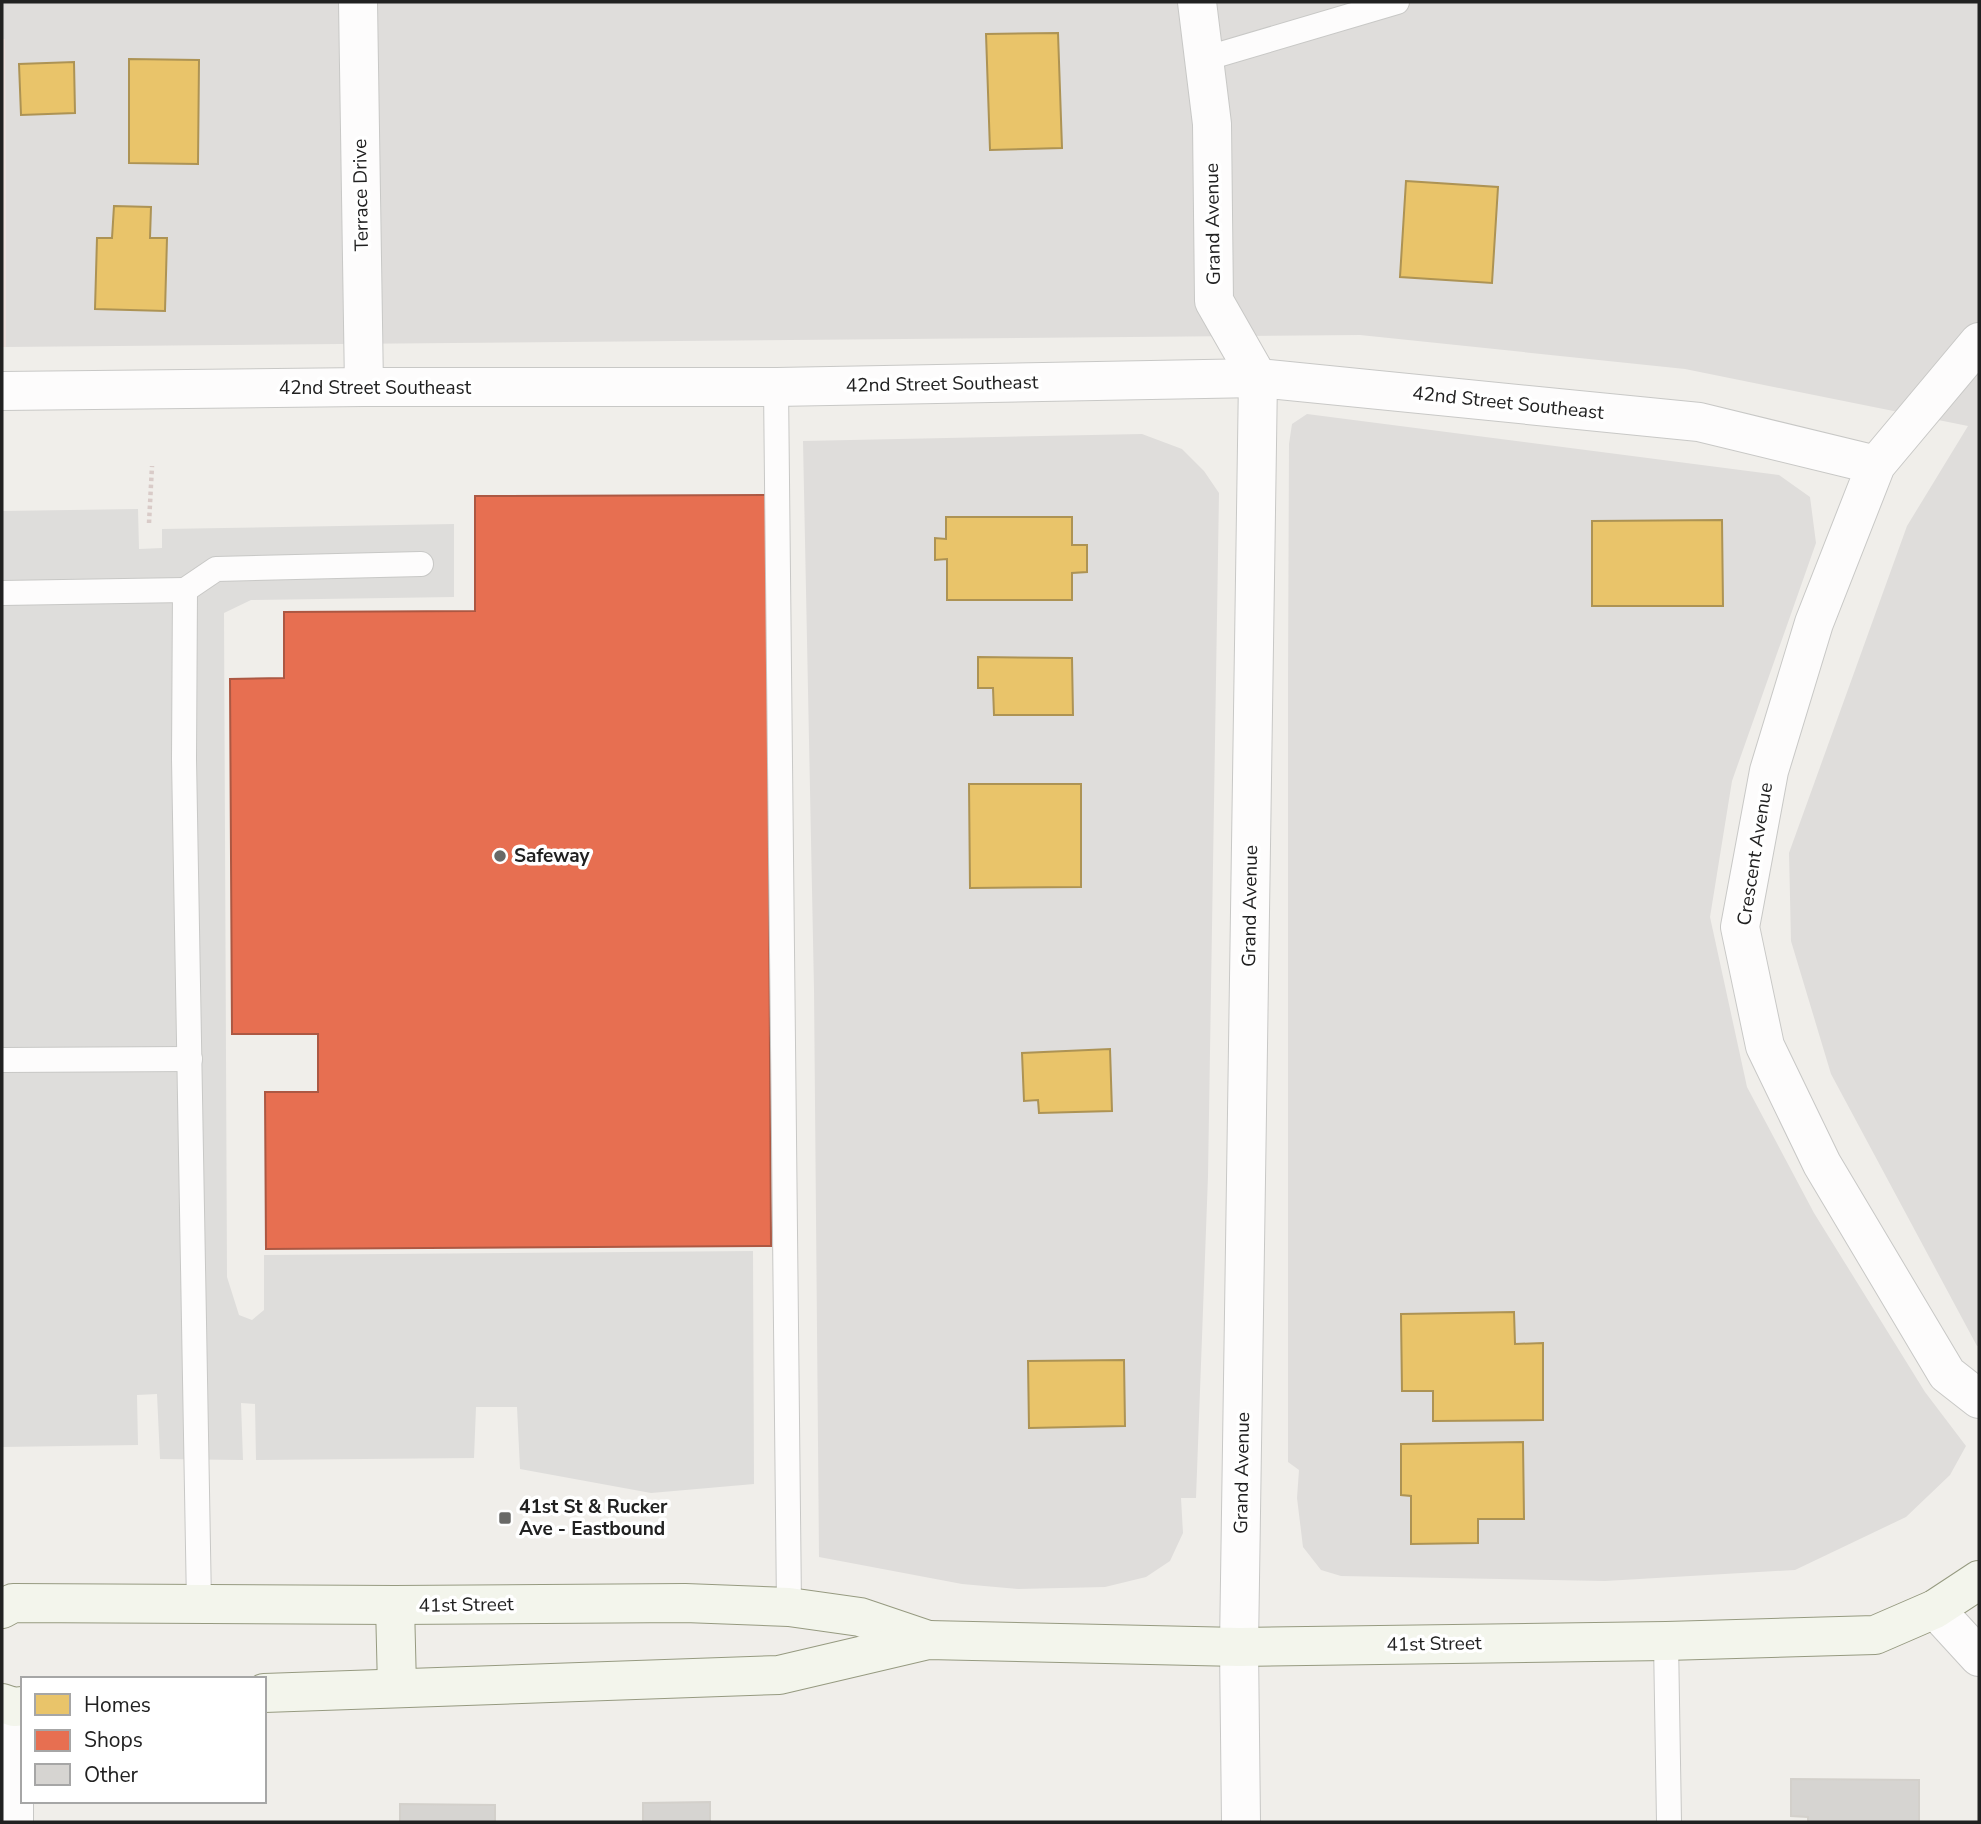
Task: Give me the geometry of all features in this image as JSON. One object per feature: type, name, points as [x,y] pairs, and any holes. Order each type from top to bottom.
[{"type":"main road","name":"41st Street","points":[[266,1693],[779,1675],[928,1640],[1239,1647],[1875,1635],[1935,1609],[1979,1580]]},
{"type":"main road","name":"41st Street","points":[[2,1609],[13,1604],[395,1605],[685,1602],[789,1607],[859,1617],[928,1640]]},
{"type":"main road","points":[[395,1605],[397,1687]]},
{"type":"street","name":"Terrace Drive","points":[[358,2],[364,387]]},
{"type":"street","name":"Grand Avenue","points":[[1197,2],[1212,124],[1214,301],[1258,378],[1239,1647],[1241,1822]]},
{"type":"street","name":"Crescent Avenue","points":[[1979,342],[1876,465],[1814,623],[1769,771],[1740,927],[1765,1046],[1822,1164],[1947,1374],[1979,1399]]},
{"type":"street","name":"42nd Street Southeast","points":[[2,391],[364,387],[776,387],[1258,378],[1699,422],[1876,465]]},
{"type":"street","points":[[1935,1609],[1979,1657]]},
{"type":"street","points":[[13,1705],[14,1822]]},
{"type":"lane","points":[[1204,59],[1397,2]]},
{"type":"lane","points":[[776,387],[789,1607]]},
{"type":"lane","points":[[2,593],[185,590],[216,569],[421,564]]},
{"type":"lane","points":[[185,590],[184,759],[199,1604]]},
{"type":"lane","points":[[2,1060],[190,1059]]},
{"type":"lane","points":[[1665,1641],[1669,1822]]},
{"type":"path","points":[[149,523],[152,466]]},
{"type":"shaded area","points":[[2,2],[1979,2],[1979,1346],[1831,1074],[1791,941],[1789,853],[1907,526],[1968,426],[1685,369],[1360,335],[6,347],[5,39],[2,39]]},
{"type":"shaded area","points":[[2,39],[5,39],[6,347],[2,347]]},
{"type":"shaded area","points":[[1307,414],[1779,475],[1810,497],[1816,543],[1732,781],[1710,917],[1747,1087],[1814,1213],[1925,1392],[1966,1446],[1950,1475],[1906,1517],[1795,1570],[1605,1581],[1341,1576],[1321,1570],[1303,1547],[1297,1498],[1299,1470],[1288,1462],[1288,679],[1289,444],[1292,424]]},
{"type":"shaded area","points":[[1142,434],[1182,449],[1204,471],[1219,493],[1208,1176],[1196,1498],[1181,1498],[1183,1533],[1170,1561],[1146,1577],[1105,1587],[1018,1589],[962,1584],[819,1557],[814,989],[803,441]]},
{"type":"shaded area","points":[[138,509],[139,549],[162,548],[162,529],[454,524],[454,597],[251,600],[224,613],[227,1277],[239,1315],[252,1320],[264,1310],[264,1255],[753,1251],[754,1484],[651,1493],[520,1469],[517,1407],[476,1407],[474,1458],[256,1460],[255,1404],[241,1403],[243,1460],[160,1459],[157,1394],[137,1395],[138,1445],[2,1447],[2,511]]},
{"type":"building: Homes","points":[[1058,33],[1062,148],[990,150],[986,34]]},
{"type":"building: Homes","points":[[129,59],[199,60],[198,164],[129,163]]},
{"type":"building: Homes","points":[[74,62],[75,113],[21,115],[19,64]]},
{"type":"building: Homes","points":[[1406,181],[1498,187],[1492,283],[1400,277]]},
{"type":"building: Homes","points":[[114,206],[151,207],[150,238],[167,238],[165,311],[95,309],[97,238],[112,238]]},
{"type":"building: Homes","points":[[946,517],[1072,517],[1072,545],[1087,545],[1087,572],[1072,573],[1072,600],[947,600],[947,559],[935,560],[935,538],[946,539]]},
{"type":"building: Homes","points":[[1722,520],[1723,606],[1592,606],[1592,521]]},
{"type":"building: Homes","points":[[978,657],[1072,658],[1073,715],[994,715],[993,688],[978,688]]},
{"type":"building: Homes","points":[[969,784],[1081,784],[1081,887],[970,888]]},
{"type":"building: Homes","points":[[1110,1049],[1112,1111],[1039,1113],[1038,1100],[1024,1101],[1022,1053]]},
{"type":"building: Homes","points":[[1514,1312],[1515,1344],[1543,1343],[1543,1420],[1433,1421],[1433,1391],[1402,1391],[1401,1314]]},
{"type":"building: Homes","points":[[1124,1360],[1125,1426],[1029,1428],[1028,1361]]},
{"type":"building: Homes","points":[[1523,1442],[1524,1519],[1478,1519],[1478,1543],[1411,1544],[1411,1496],[1401,1495],[1401,1444]]},
{"type":"building: Shops","name":"Safeway","points":[[767,495],[771,1246],[266,1249],[265,1092],[318,1092],[318,1034],[232,1034],[230,679],[284,678],[284,612],[475,611],[475,496]]},
{"type":"building: Other","points":[[1791,1779],[1919,1780],[1919,1822],[1808,1822],[1808,1817],[1791,1816]]},
{"type":"building: Other","points":[[710,1802],[710,1822],[643,1822],[643,1803]]},
{"type":"building: Other","points":[[400,1804],[495,1805],[495,1822],[400,1822]]},
{"type":"place","name":"Safeway","points":[[500,856]]},
{"type":"place","name":"41st St & Rucker Ave - Eastbound","points":[[505,1518]]}]
